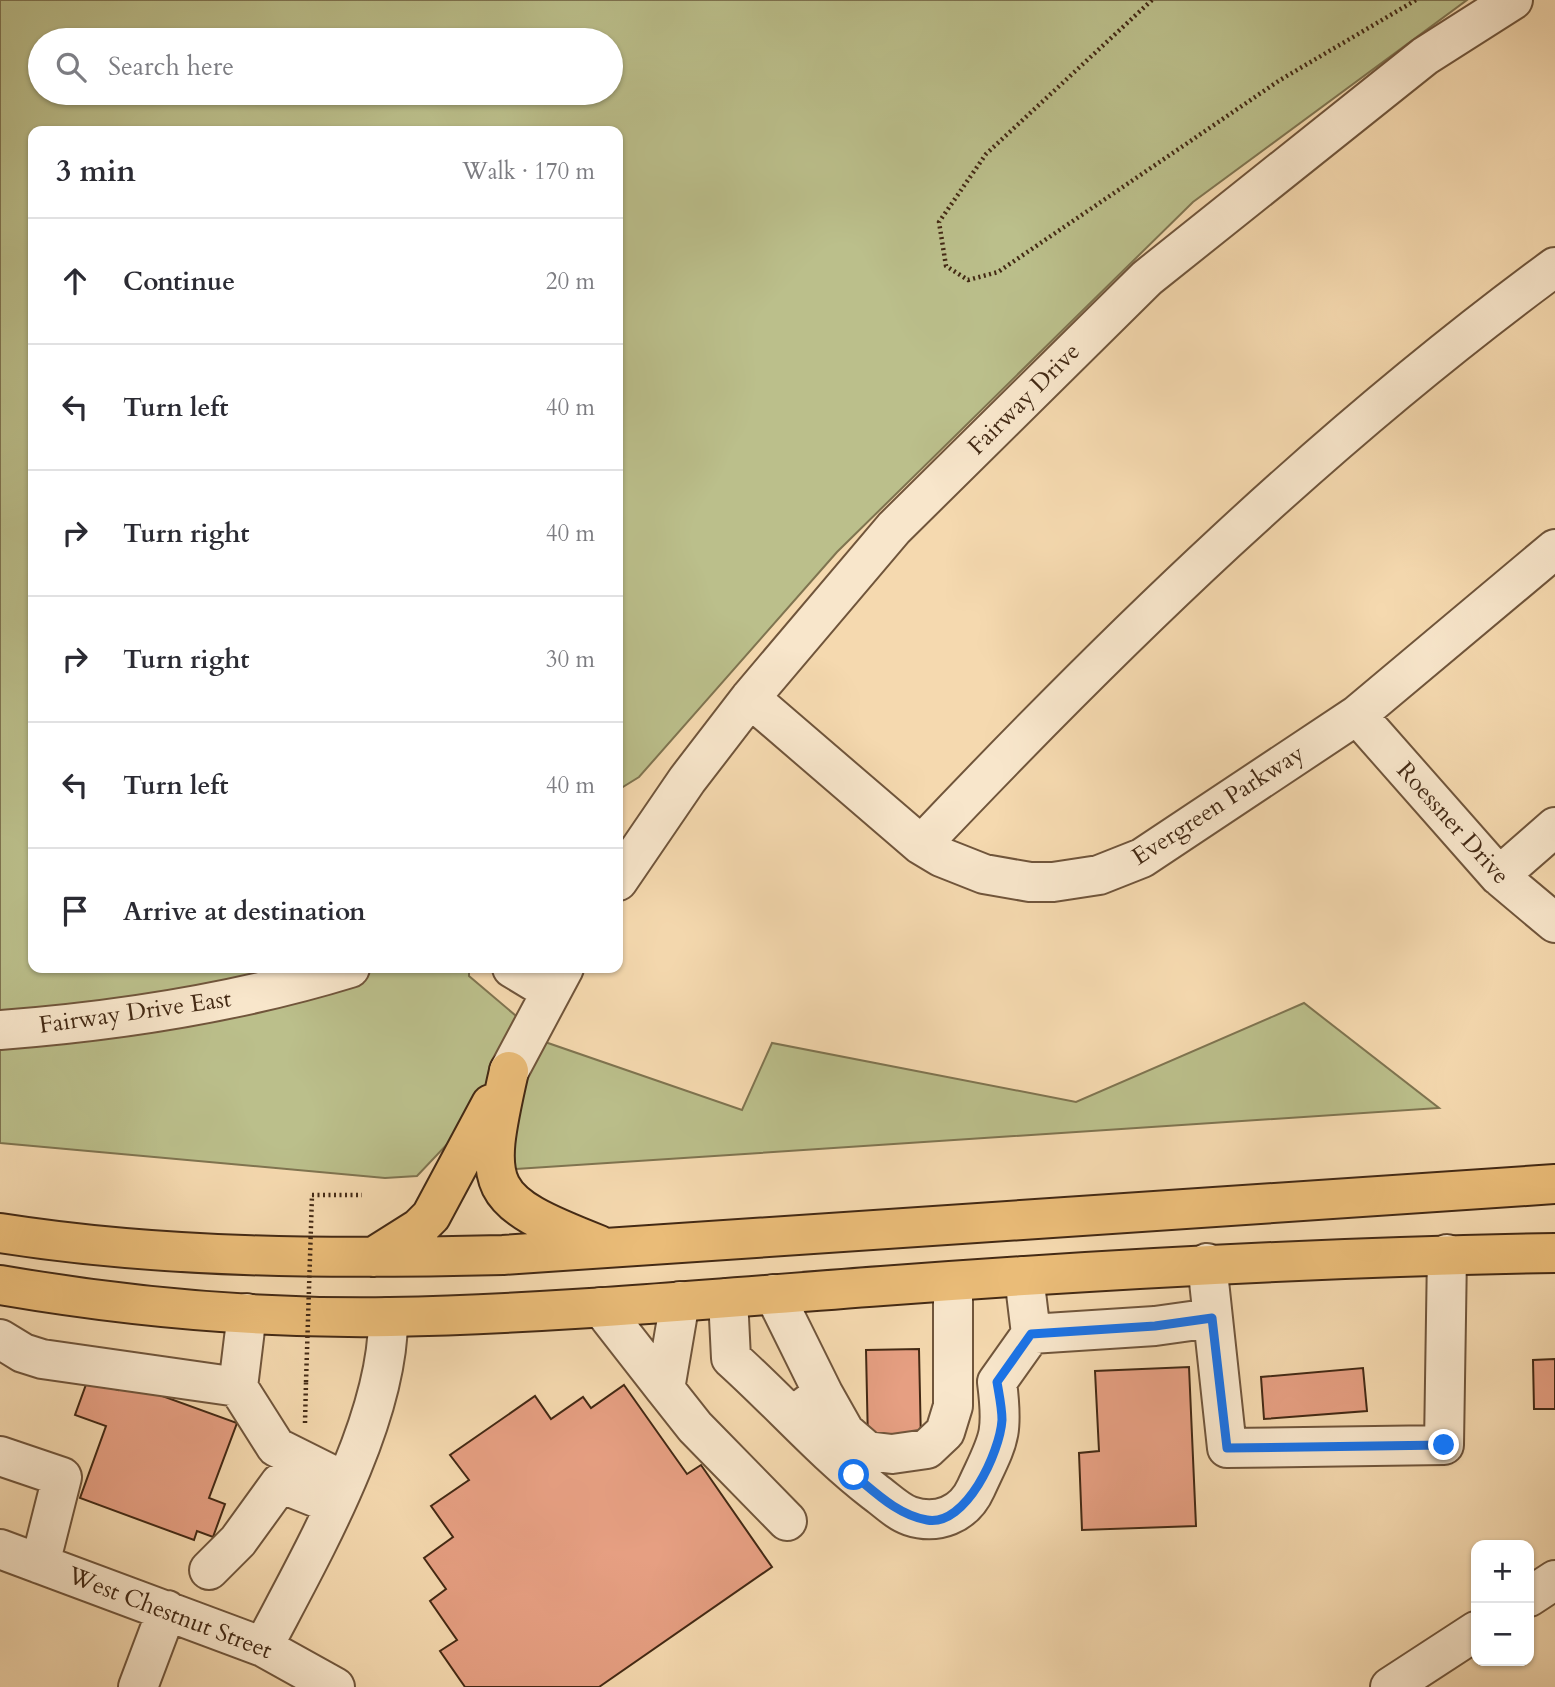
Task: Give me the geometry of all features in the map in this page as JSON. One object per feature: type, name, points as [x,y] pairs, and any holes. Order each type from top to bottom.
[{"type":"highway","points":[[509,1072],[494,1150],[497,1179],[506,1196],[529,1216],[611,1249]]},
{"type":"highway","points":[[373,1256],[419,1228],[431,1216],[509,1072]]},
{"type":"highway","points":[[0,1233],[75,1243],[204,1253],[373,1256],[611,1249],[1555,1184]]},
{"type":"highway","points":[[0,1285],[247,1313],[388,1317],[601,1307],[1207,1263],[1447,1254],[1555,1253]]},
{"type":"street","name":"Fairway Drive","points":[[623,874],[687,780],[750,698],[894,528],[1147,278],[1425,56],[1513,0]]},
{"type":"street","points":[[921,845],[1141,620],[1333,446],[1459,338],[1555,267]]},
{"type":"street","name":"Evergreen Parkway","points":[[750,698],[921,845],[941,857],[996,876],[1053,882],[1099,875],[1163,847],[1357,715],[1555,549]]},
{"type":"street","name":"Roessner Drive","points":[[1357,715],[1499,876],[1555,923]]},
{"type":"street","points":[[623,834],[649,816],[687,780]]},
{"type":"street","points":[[1499,876],[1555,827]]},
{"type":"street","name":"Fairway Drive East","points":[[0,1030],[90,1022],[193,1006],[329,973]]},
{"type":"street","points":[[509,1072],[557,979],[532,973]]},
{"type":"street","points":[[1207,1263],[1227,1448],[1444,1445],[1447,1254]]},
{"type":"street","points":[[728,1298],[731,1358],[854,1475],[907,1515],[931,1521],[954,1515],[972,1498],[999,1440],[1002,1418],[997,1382],[1031,1334],[1024,1276]]},
{"type":"street","points":[[774,1294],[845,1432],[867,1451],[892,1454],[927,1449],[945,1432],[953,1406],[953,1281]]},
{"type":"street","points":[[665,1389],[680,1301]]},
{"type":"street","points":[[601,1307],[695,1427],[787,1521]]},
{"type":"street","points":[[247,1313],[239,1387],[276,1447],[339,1493]]},
{"type":"street","points":[[263,1647],[339,1493],[380,1388],[387,1350],[388,1317]]},
{"type":"street","points":[[1031,1334],[1155,1326],[1212,1318]]},
{"type":"street","points":[[0,1339],[23,1353],[42,1359],[239,1387]]},
{"type":"street","points":[[792,1417],[823,1393]]},
{"type":"street","points":[[0,1456],[62,1477],[40,1564]]},
{"type":"street","points":[[209,1570],[238,1541],[280,1483],[339,1493]]},
{"type":"street","name":"West Chestnut Street","points":[[0,1549],[263,1647],[331,1686]]},
{"type":"street","points":[[1534,1594],[1555,1580]]},
{"type":"street","points":[[138,1687],[167,1610]]},
{"type":"street","points":[[1390,1687],[1471,1634]]},
{"type":"path","points":[[1152,0],[986,154],[939,222],[946,266],[968,280],[998,272],[1280,80],[1416,0]]},
{"type":"path","points":[[305,1432],[312,1195],[362,1195]]},
{"type":"green space","points":[[0,0],[1467,0],[1193,202],[837,552],[639,777],[623,787],[623,126],[28,126],[28,973],[469,973],[469,976],[548,1043],[742,1110],[772,1043],[1076,1102],[1304,1003],[1439,1108],[502,1170],[452,1139],[417,1176],[385,1178],[0,1143]]},
{"type":"building","points":[[919,1349],[921,1443],[868,1443],[866,1350]]},
{"type":"building","points":[[1555,1359],[1555,1409],[1534,1409],[1533,1360]]},
{"type":"building","points":[[1189,1367],[1196,1526],[1082,1530],[1079,1453],[1099,1451],[1095,1371]]},
{"type":"building","points":[[1363,1368],[1367,1411],[1264,1419],[1261,1377]]},
{"type":"building","points":[[88,1379],[118,1390],[121,1381],[237,1423],[209,1498],[225,1504],[213,1537],[197,1531],[194,1540],[80,1498],[106,1426],[75,1415]]},
{"type":"building","points":[[624,1385],[687,1474],[701,1465],[772,1567],[599,1687],[465,1687],[440,1651],[457,1640],[430,1601],[446,1589],[424,1558],[453,1537],[431,1506],[469,1480],[450,1455],[535,1396],[551,1419],[583,1397],[591,1408]]},
{"type":"route","points":[[854,1475],[907,1515],[931,1521],[954,1515],[972,1498],[999,1440],[1002,1418],[997,1382],[1031,1334],[1155,1326],[1212,1318],[1227,1448],[1444,1445]]}]
